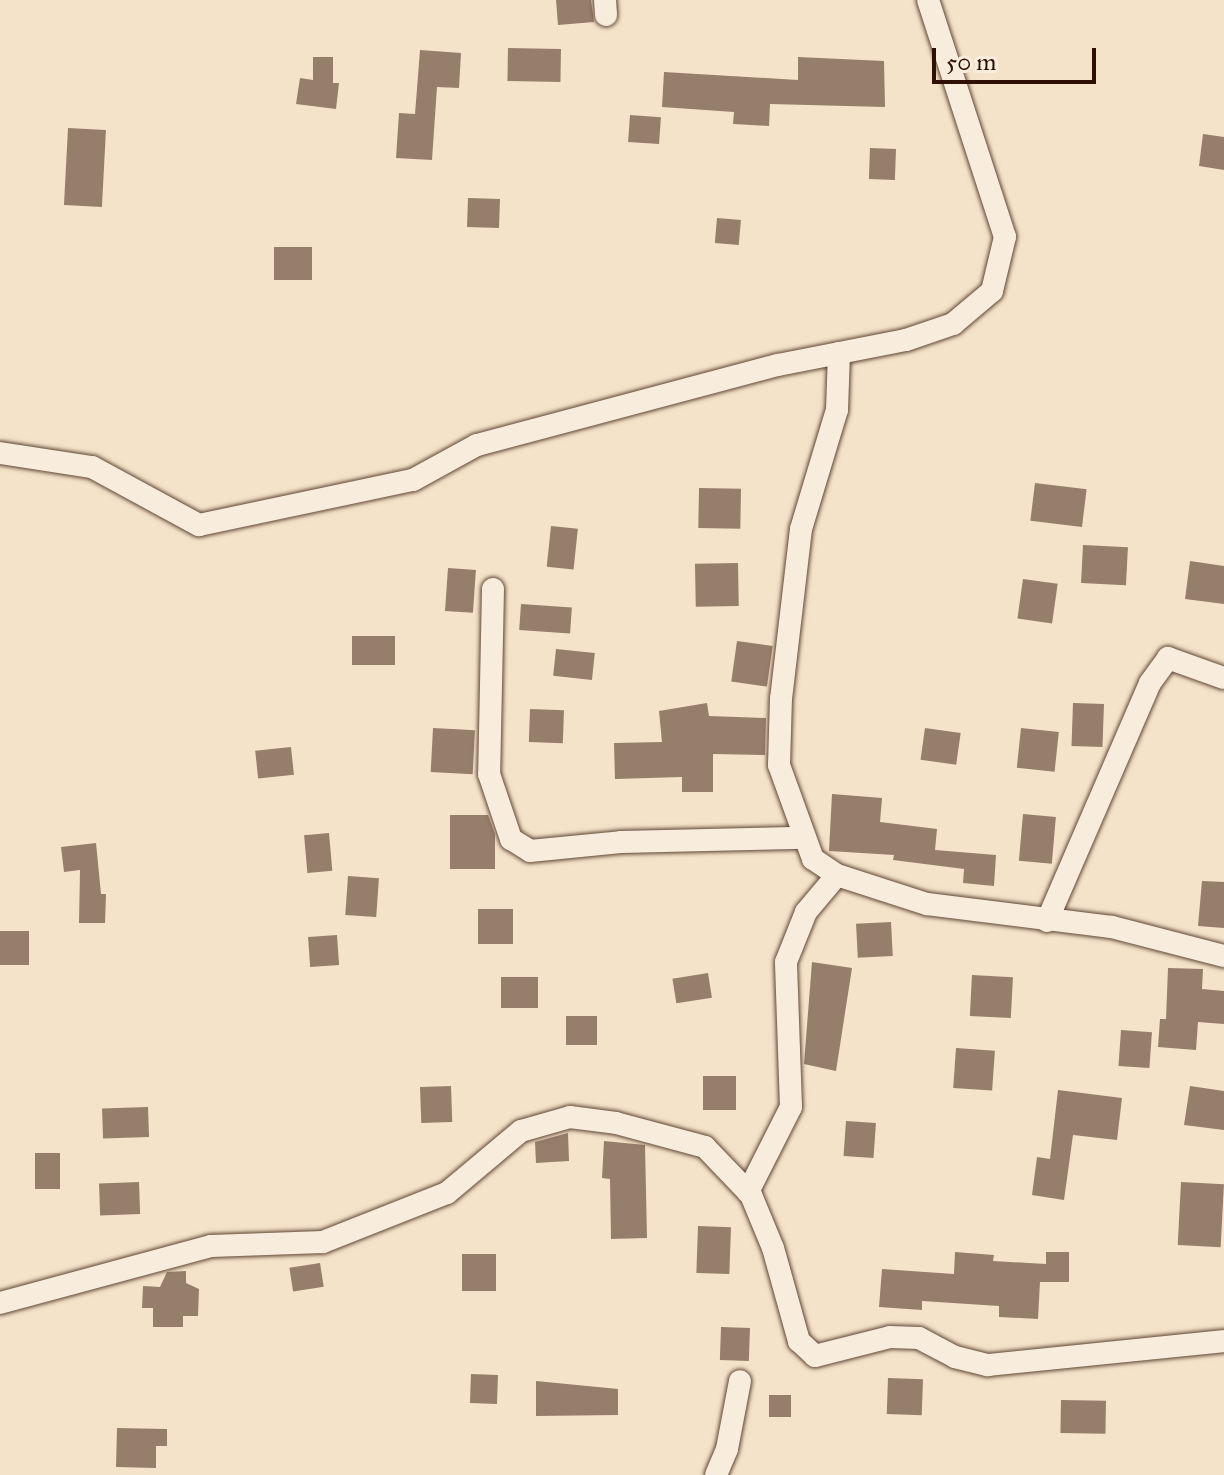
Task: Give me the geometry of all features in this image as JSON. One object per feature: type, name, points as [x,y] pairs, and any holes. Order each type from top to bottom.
[{"type":"street","points":[[0,453],[92,467],[199,525],[413,480],[477,445],[839,353],[906,340],[953,324],[992,291],[1005,237],[928,0]]},
{"type":"street","points":[[839,353],[837,410],[801,529],[781,699],[779,765],[813,859],[837,875],[927,904],[1112,927],[1224,956]]},
{"type":"street","points":[[493,589],[489,774],[511,839],[530,851],[621,842],[804,838]]},
{"type":"street","points":[[1047,921],[1150,683],[1168,658],[1224,678]]},
{"type":"street","points":[[748,1192],[791,1107],[786,962],[806,912],[837,875]]},
{"type":"street","points":[[0,1303],[211,1246],[323,1242],[447,1193],[521,1131],[570,1117],[616,1123],[705,1147],[748,1192],[773,1248],[799,1341],[815,1356],[890,1337],[919,1338],[955,1357],[988,1365],[1224,1341]]},
{"type":"street","points":[[716,1475],[727,1449],[740,1381]]},
{"type":"building","points":[[556,0],[591,0],[594,22],[558,25]]},
{"type":"building","points":[[508,48],[561,49],[560,82],[507,81]]},
{"type":"building","points":[[420,50],[461,53],[459,88],[437,87],[432,160],[396,158],[399,113],[415,114]]},
{"type":"building","points":[[313,57],[333,57],[333,83],[339,83],[336,109],[296,104],[300,78],[313,80]]},
{"type":"building","points":[[798,57],[884,61],[885,107],[770,104],[769,126],[733,124],[734,112],[662,107],[664,72],[798,80]]},
{"type":"building","points":[[630,115],[661,117],[659,144],[628,142]]},
{"type":"building","points":[[68,128],[106,130],[102,207],[64,205]]},
{"type":"building","points":[[1203,134],[1224,137],[1224,170],[1199,166]]},
{"type":"building","points":[[870,148],[896,149],[895,180],[869,179]]},
{"type":"building","points":[[468,198],[500,199],[499,228],[467,227]]},
{"type":"building","points":[[717,218],[741,220],[739,245],[715,243]]},
{"type":"building","points":[[274,247],[312,247],[312,280],[274,280]]},
{"type":"building","points":[[1035,483],[1087,489],[1082,527],[1030,521]]},
{"type":"building","points":[[699,488],[741,489],[740,529],[698,528]]},
{"type":"building","points":[[551,526],[578,529],[574,570],[547,567]]},
{"type":"building","points":[[1083,545],[1128,547],[1126,585],[1081,583]]},
{"type":"building","points":[[1190,561],[1224,566],[1224,604],[1185,599]]},
{"type":"building","points":[[738,563],[739,606],[696,607],[695,564]]},
{"type":"building","points":[[448,568],[476,570],[473,613],[445,611]]},
{"type":"building","points":[[1023,579],[1058,584],[1052,623],[1017,619]]},
{"type":"building","points":[[521,604],[572,608],[570,633],[519,630]]},
{"type":"building","points":[[352,636],[395,636],[395,665],[352,665]]},
{"type":"building","points":[[737,641],[773,646],[767,687],[731,682]]},
{"type":"building","points":[[556,649],[595,653],[592,680],[553,676]]},
{"type":"building","points":[[707,703],[709,716],[766,718],[765,755],[713,754],[713,792],[682,792],[682,777],[615,779],[614,743],[662,742],[659,711]]},
{"type":"building","points":[[1073,703],[1104,704],[1102,747],[1071,746]]},
{"type":"building","points":[[530,709],[564,710],[563,743],[529,742]]},
{"type":"building","points":[[433,728],[475,730],[473,774],[431,772]]},
{"type":"building","points":[[925,728],[961,733],[956,765],[921,760]]},
{"type":"building","points":[[1021,728],[1059,732],[1055,772],[1017,768]]},
{"type":"building","points":[[291,747],[294,775],[258,779],[255,751]]},
{"type":"building","points":[[832,794],[882,798],[880,822],[937,829],[935,850],[996,855],[994,886],[963,883],[964,869],[893,860],[894,855],[829,851]]},
{"type":"building","points":[[1023,814],[1056,817],[1052,864],[1019,861]]},
{"type":"building","points":[[450,815],[488,815],[495,834],[495,869],[450,869]]},
{"type":"building","points":[[329,833],[332,871],[307,873],[304,835]]},
{"type":"building","points":[[96,843],[101,894],[106,894],[105,923],[79,923],[80,870],[64,872],[61,847]]},
{"type":"building","points":[[348,876],[379,878],[376,917],[345,915]]},
{"type":"building","points":[[1202,881],[1224,882],[1224,928],[1198,926]]},
{"type":"building","points":[[478,909],[513,909],[513,944],[478,944]]},
{"type":"building","points":[[891,922],[893,956],[858,958],[856,924]]},
{"type":"building","points":[[0,931],[29,931],[29,965],[0,965]]},
{"type":"building","points":[[337,935],[339,965],[310,967],[308,937]]},
{"type":"building","points":[[812,962],[852,968],[836,1071],[804,1064]]},
{"type":"building","points":[[1168,968],[1203,969],[1202,989],[1224,991],[1224,1024],[1198,1022],[1196,1050],[1158,1047],[1160,1019],[1166,1019]]},
{"type":"building","points":[[708,973],[712,998],[676,1003],[672,979]]},
{"type":"building","points":[[972,975],[1013,977],[1011,1018],[970,1016]]},
{"type":"building","points":[[501,977],[538,977],[538,1008],[501,1008]]},
{"type":"building","points":[[566,1016],[597,1016],[597,1045],[566,1045]]},
{"type":"building","points":[[1121,1030],[1152,1032],[1149,1068],[1118,1066]]},
{"type":"building","points":[[956,1048],[995,1051],[992,1091],[953,1088]]},
{"type":"building","points":[[703,1076],[736,1076],[736,1110],[703,1110]]},
{"type":"building","points":[[451,1086],[452,1122],[421,1123],[420,1087]]},
{"type":"building","points":[[1190,1086],[1224,1091],[1224,1130],[1184,1125]]},
{"type":"building","points":[[1058,1090],[1122,1098],[1117,1140],[1073,1135],[1064,1200],[1032,1195],[1037,1157],[1050,1159]]},
{"type":"building","points":[[148,1107],[149,1137],[103,1139],[102,1109]]},
{"type":"building","points":[[846,1121],[876,1123],[873,1158],[844,1156]]},
{"type":"building","points":[[568,1133],[569,1161],[536,1163],[535,1142]]},
{"type":"building","points":[[604,1141],[645,1145],[647,1238],[611,1239],[610,1179],[602,1178]]},
{"type":"building","points":[[35,1153],[60,1153],[60,1189],[35,1189]]},
{"type":"building","points":[[139,1182],[140,1214],[100,1215],[99,1183]]},
{"type":"building","points":[[1181,1182],[1224,1184],[1221,1247],[1178,1245]]},
{"type":"building","points":[[698,1226],[731,1227],[729,1274],[696,1273]]},
{"type":"building","points":[[955,1252],[994,1255],[993,1261],[1046,1264],[1046,1252],[1069,1252],[1069,1282],[1040,1282],[1038,1319],[999,1317],[999,1306],[922,1301],[922,1310],[879,1307],[882,1269],[954,1274]]},
{"type":"building","points":[[462,1254],[496,1254],[496,1291],[462,1291]]},
{"type":"building","points":[[320,1263],[324,1287],[293,1292],[289,1268]]},
{"type":"building","points":[[186,1271],[186,1283],[199,1289],[198,1316],[183,1316],[183,1327],[153,1327],[153,1308],[142,1308],[143,1286],[160,1287],[167,1272]]},
{"type":"building","points":[[721,1327],[750,1328],[749,1361],[720,1360]]},
{"type":"building","points":[[471,1374],[498,1375],[497,1404],[470,1403]]},
{"type":"building","points":[[888,1378],[923,1379],[922,1415],[887,1414]]},
{"type":"building","points":[[536,1381],[618,1389],[618,1415],[536,1416]]},
{"type":"building","points":[[769,1395],[791,1395],[791,1417],[769,1417]]},
{"type":"building","points":[[1061,1400],[1106,1401],[1105,1434],[1060,1433]]},
{"type":"building","points":[[117,1428],[167,1429],[167,1446],[156,1446],[156,1468],[116,1467]]}]
